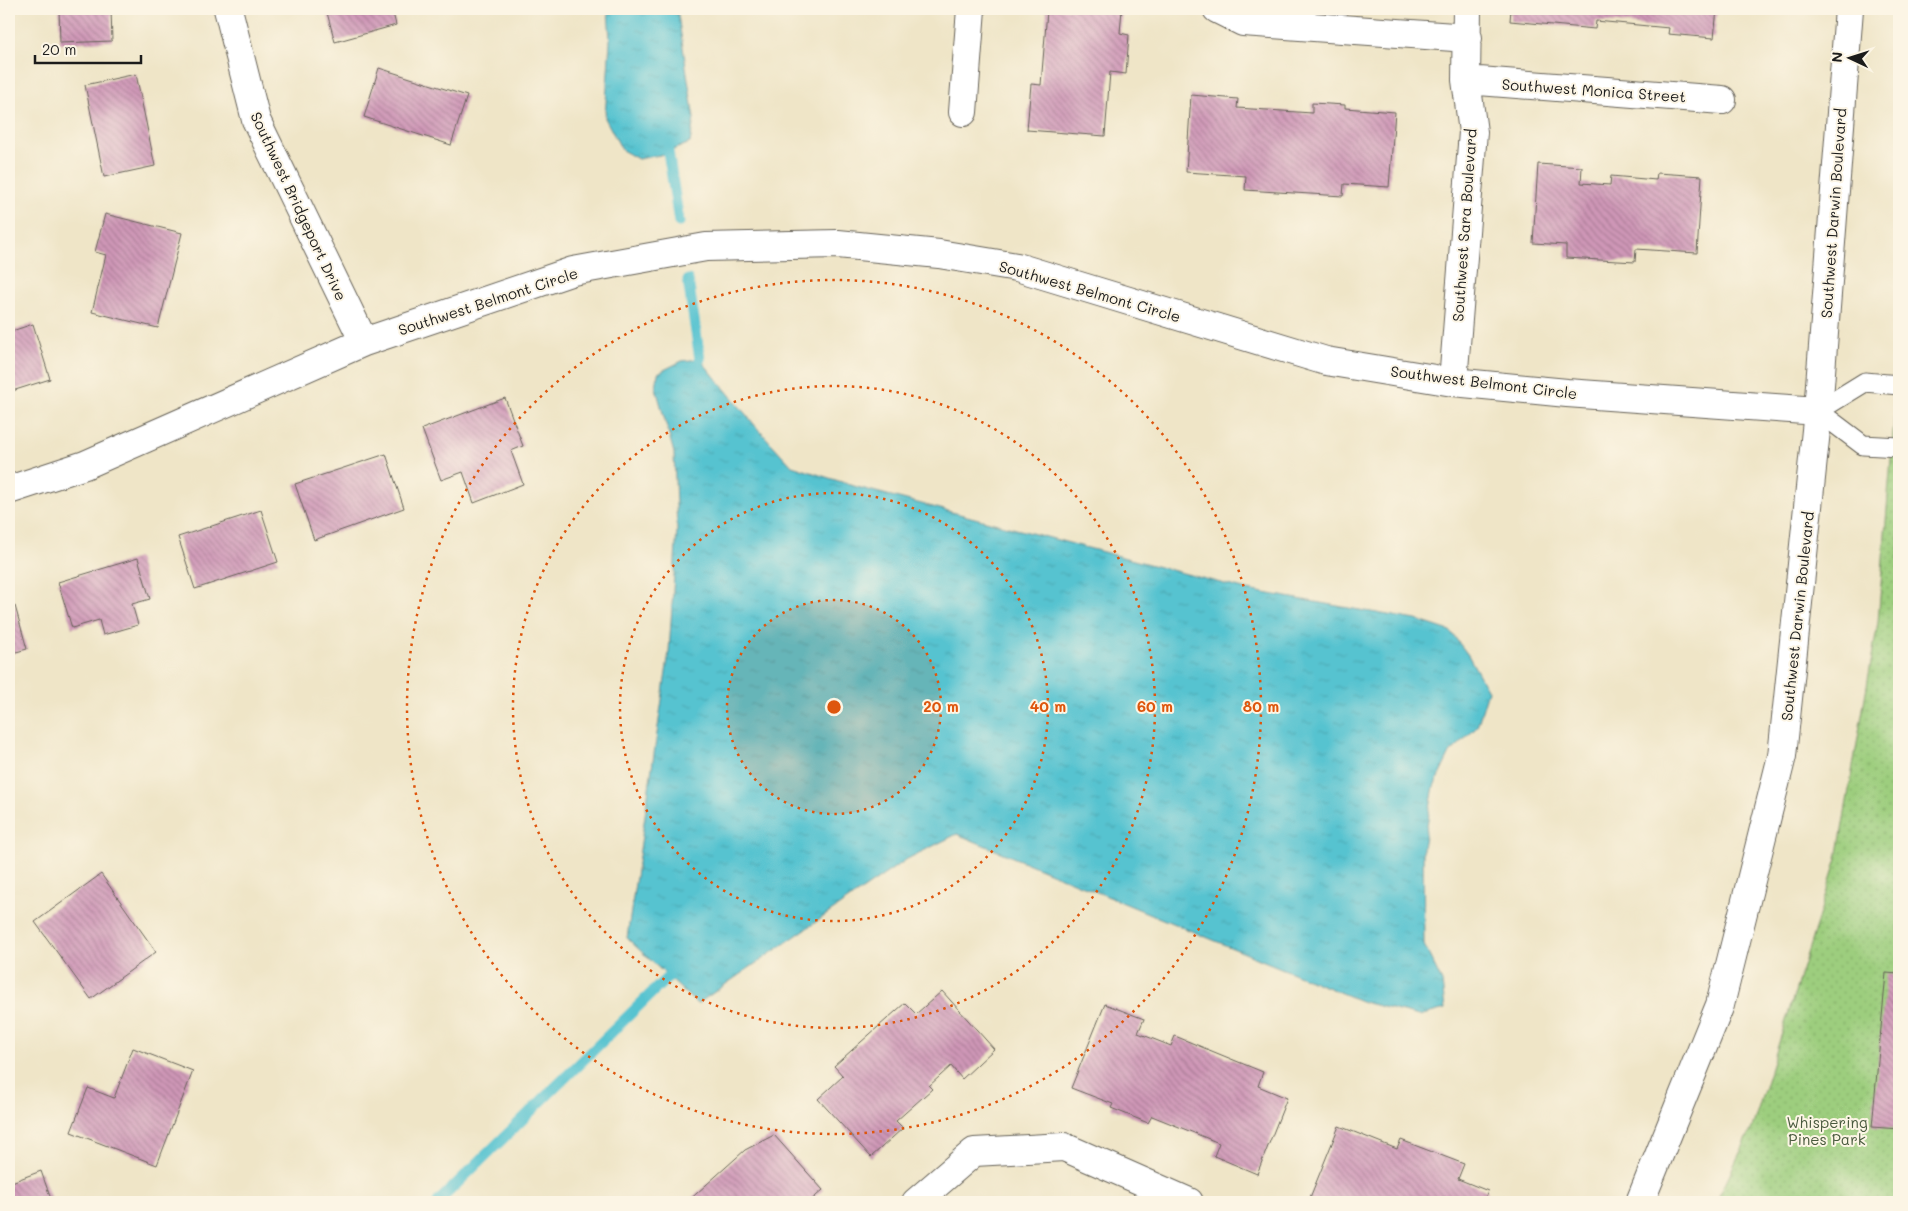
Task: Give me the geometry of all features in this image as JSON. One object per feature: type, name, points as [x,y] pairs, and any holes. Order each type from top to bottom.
[{"type":"street","name":"Southwest Bridgeport Drive","points":[[228,9],[256,120],[364,342]]},
{"type":"street","points":[[963,112],[971,9]]},
{"type":"street","points":[[1217,9],[1243,22],[1468,38]]},
{"type":"street","name":"Southwest Sara Boulevard","points":[[1453,382],[1473,132],[1466,80],[1468,38],[1466,9]]},
{"type":"street","name":"Southwest Darwin Boulevard","points":[[1640,1202],[1720,1005],[1782,756],[1818,411],[1849,9]]},
{"type":"street","name":"Southwest Monica Street","points":[[1466,80],[1722,100]]},
{"type":"street","name":"Southwest Belmont Circle","points":[[9,490],[85,465],[364,342],[573,271],[706,247],[838,244],[939,254],[1016,268],[1326,361],[1453,382],[1567,394],[1818,411]]},
{"type":"street","points":[[916,1202],[974,1152],[1064,1146],[1189,1202]]},
{"type":"lane","points":[[1899,385],[1865,382],[1818,411],[1863,445],[1899,448]]},
{"type":"green space","name":"Whispering Pines Park","points":[[1899,357],[1899,1202],[1716,1202],[1752,1128],[1837,859],[1878,622]]},
{"type":"water","points":[[608,9],[677,9],[694,118],[690,143],[660,155],[638,159],[622,150],[605,118],[610,41]]},
{"type":"water","points":[[700,359],[758,429],[792,466],[857,487],[1247,590],[1416,620],[1450,631],[1468,655],[1488,691],[1477,727],[1450,753],[1434,786],[1423,847],[1424,945],[1442,982],[1445,1009],[1419,1016],[1363,1002],[957,834],[907,859],[697,1004],[627,938],[669,652],[677,530],[674,453],[656,388],[658,373],[682,361]]},
{"type":"building","points":[[59,9],[111,9],[112,41],[60,43]]},
{"type":"building","points":[[326,9],[392,9],[396,25],[335,42]]},
{"type":"building","points":[[1036,9],[1122,9],[1120,33],[1129,35],[1126,74],[1110,72],[1105,136],[1027,130],[1031,84],[1041,85],[1047,11],[1036,11]]},
{"type":"building","points":[[1511,9],[1717,9],[1714,38],[1668,34],[1669,28],[1596,21],[1595,29],[1510,21]]},
{"type":"building","points":[[379,68],[467,96],[451,145],[364,117]]},
{"type":"building","points":[[136,74],[155,166],[104,177],[85,85]]},
{"type":"building","points":[[1191,95],[1238,99],[1237,108],[1312,113],[1312,103],[1345,105],[1345,108],[1395,112],[1389,187],[1344,184],[1343,196],[1245,190],[1246,176],[1186,172]]},
{"type":"building","points":[[1538,164],[1582,167],[1581,183],[1610,185],[1611,176],[1656,180],[1657,173],[1702,176],[1697,253],[1636,249],[1635,262],[1566,258],[1566,245],[1533,243]]},
{"type":"building","points":[[105,214],[182,233],[158,328],[92,312],[106,255],[95,252]]},
{"type":"building","points":[[33,324],[50,379],[9,392],[9,332]]},
{"type":"building","points":[[505,398],[523,446],[511,451],[523,484],[474,503],[463,472],[441,480],[422,429]]},
{"type":"building","points":[[386,454],[404,508],[314,540],[295,484]]},
{"type":"building","points":[[261,510],[278,562],[195,589],[178,537]]},
{"type":"building","points":[[138,558],[150,599],[132,604],[138,625],[103,635],[99,620],[72,628],[58,582]]},
{"type":"building","points":[[15,606],[27,649],[9,654],[9,608]]},
{"type":"building","points":[[101,874],[156,952],[91,999],[35,922]]},
{"type":"building","points":[[1886,973],[1899,974],[1899,1129],[1872,1127]]},
{"type":"building","points":[[942,991],[994,1049],[962,1079],[951,1066],[929,1086],[932,1089],[896,1121],[903,1128],[871,1157],[818,1099],[843,1076],[834,1066],[905,1003],[916,1014]]},
{"type":"building","points":[[1105,1004],[1144,1019],[1138,1033],[1171,1046],[1175,1036],[1263,1072],[1258,1086],[1287,1098],[1257,1174],[1214,1156],[1219,1143],[1152,1116],[1148,1123],[1111,1108],[1113,1104],[1071,1088]]},
{"type":"building","points":[[133,1048],[193,1071],[157,1165],[71,1132],[88,1088],[114,1098]]},
{"type":"building","points":[[1339,1126],[1397,1149],[1401,1140],[1464,1164],[1458,1179],[1488,1191],[1483,1202],[1314,1202],[1309,1200]]},
{"type":"building","points":[[774,1135],[823,1190],[809,1202],[687,1202],[745,1150]]},
{"type":"building","points":[[41,1171],[52,1202],[9,1202],[9,1183]]},
{"type":"waterway","points":[[668,151],[679,222]]},
{"type":"waterway","points":[[688,280],[700,359]]},
{"type":"waterway","points":[[438,1202],[668,977]]}]
